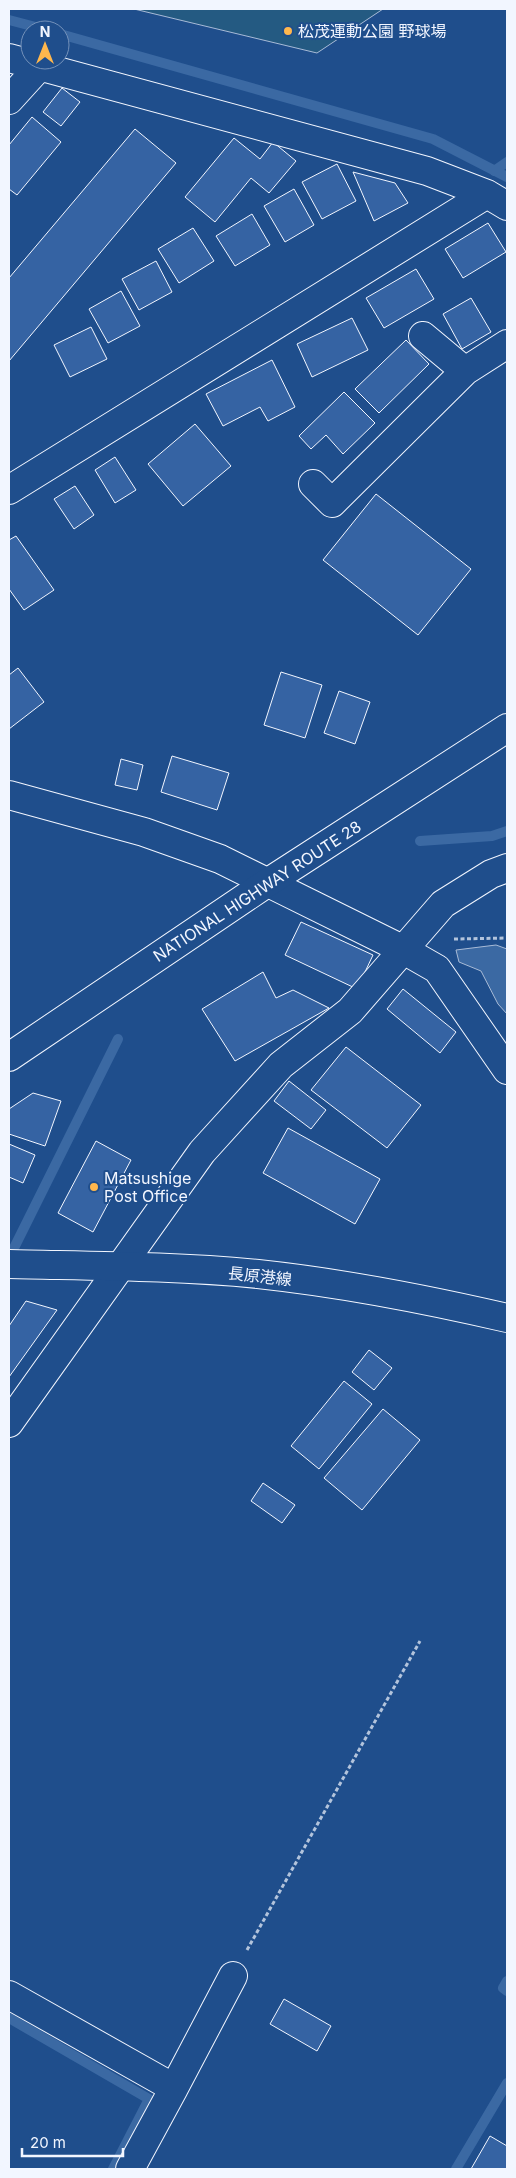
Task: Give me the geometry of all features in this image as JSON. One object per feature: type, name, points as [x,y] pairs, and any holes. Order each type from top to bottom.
[{"type":"main road","points":[[9,100],[36,70]]},
{"type":"main road","points":[[50,70],[427,171],[499,198]]},
{"type":"main road","points":[[9,490],[499,198]]},
{"type":"main road","points":[[423,336],[464,371]]},
{"type":"main road","points":[[313,484],[332,503],[464,371],[507,344]]},
{"type":"main road","name":"NATIONAL HIGHWAY ROUTE 28","points":[[9,1057],[268,883],[507,728]]},
{"type":"main road","points":[[9,795],[144,832],[220,858],[268,883],[407,944],[437,969],[507,1070]]},
{"type":"main road","points":[[9,1423],[202,1152],[281,1064],[350,1011],[443,904],[491,874],[507,868]]},
{"type":"main road","name":"長原港線","points":[[9,1264],[119,1266],[258,1274],[428,1300],[507,1318]]},
{"type":"main road","points":[[130,2169],[233,1976]]},
{"type":"main road","points":[[9,1995],[174,2088]]},
{"type":"path","points":[[407,944],[507,938]]},
{"type":"path","points":[[233,1976],[420,1641]]},
{"type":"shaded area","name":"松茂運動公園 野球場","points":[[134,9],[383,9],[317,53]]},
{"type":"shaded area","points":[[496,945],[507,949],[507,1014],[498,1004],[481,971],[459,962],[456,950]]},
{"type":"building","points":[[62,88],[80,102],[61,126],[43,112]]},
{"type":"building","points":[[32,117],[61,142],[17,195],[9,189],[9,145]]},
{"type":"building","points":[[135,129],[176,163],[9,361],[9,278]]},
{"type":"building","points":[[234,138],[260,159],[273,142],[296,161],[269,193],[251,178],[215,222],[185,197]]},
{"type":"building","points":[[337,164],[356,201],[322,219],[302,182]]},
{"type":"building","points":[[353,172],[395,183],[408,203],[374,221]]},
{"type":"building","points":[[294,189],[314,225],[285,242],[264,206]]},
{"type":"building","points":[[252,214],[270,245],[235,266],[216,236]]},
{"type":"building","points":[[488,223],[506,252],[463,278],[445,249]]},
{"type":"building","points":[[193,228],[214,261],[179,283],[158,249]]},
{"type":"building","points":[[156,261],[172,292],[139,310],[122,279]]},
{"type":"building","points":[[416,269],[434,299],[384,328],[366,298]]},
{"type":"building","points":[[121,291],[140,326],[108,343],[89,309]]},
{"type":"building","points":[[471,298],[491,332],[462,349],[443,314]]},
{"type":"building","points":[[352,318],[368,350],[312,377],[297,344]]},
{"type":"building","points":[[91,327],[107,359],[70,377],[54,345]]},
{"type":"building","points":[[406,340],[429,364],[379,413],[355,389]]},
{"type":"building","points":[[272,360],[295,407],[268,421],[260,407],[223,426],[206,394]]},
{"type":"building","points":[[344,392],[375,423],[343,454],[326,435],[311,449],[299,436]]},
{"type":"building","points":[[195,424],[231,466],[183,506],[148,464]]},
{"type":"building","points":[[115,457],[136,490],[115,503],[95,470]]},
{"type":"building","points":[[75,486],[94,515],[74,529],[54,499]]},
{"type":"building","points":[[376,494],[471,569],[418,635],[323,560]]},
{"type":"building","points":[[16,536],[54,590],[24,610],[9,589],[9,540]]},
{"type":"building","points":[[18,668],[44,702],[9,729],[9,675]]},
{"type":"building","points":[[281,672],[322,685],[305,738],[264,725]]},
{"type":"building","points":[[339,691],[370,702],[355,744],[324,733]]},
{"type":"building","points":[[172,756],[229,773],[217,810],[161,792]]},
{"type":"building","points":[[121,759],[143,765],[137,790],[115,785]]},
{"type":"building","points":[[301,922],[373,955],[357,989],[285,955]]},
{"type":"building","points":[[263,972],[276,998],[293,990],[329,1008],[235,1061],[202,1009]]},
{"type":"building","points":[[403,989],[456,1032],[440,1053],[387,1009]]},
{"type":"building","points":[[346,1047],[421,1105],[387,1148],[311,1090]]},
{"type":"building","points":[[289,1081],[326,1110],[311,1129],[274,1101]]},
{"type":"building","points":[[33,1093],[61,1101],[45,1146],[9,1134],[9,1109]]},
{"type":"building","points":[[288,1128],[380,1179],[355,1224],[263,1173]]},
{"type":"building","points":[[96,1141],[131,1160],[93,1232],[58,1213]]},
{"type":"building","points":[[9,1144],[35,1155],[23,1183],[9,1177]]},
{"type":"building","points":[[26,1301],[57,1310],[9,1377],[9,1326]]},
{"type":"building","points":[[369,1350],[392,1368],[374,1390],[352,1372]]},
{"type":"building","points":[[344,1381],[372,1404],[319,1469],[291,1446]]},
{"type":"building","points":[[383,1409],[420,1440],[362,1510],[324,1478]]},
{"type":"building","points":[[263,1483],[295,1505],[282,1523],[251,1501]]},
{"type":"building","points":[[284,1999],[331,2026],[317,2051],[270,2024]]},
{"type":"building","points":[[490,2136],[507,2146],[507,2169],[471,2169]]},
{"type":"waterway","points":[[9,20],[20,23]]},
{"type":"waterway","points":[[70,37],[433,139],[507,177]]},
{"type":"waterway","points":[[494,171],[507,162]]},
{"type":"waterway","points":[[420,841],[492,836],[507,831]]},
{"type":"waterway","points":[[9,1258],[118,1039]]},
{"type":"waterway","points":[[507,1981],[503,1988],[507,1991]]},
{"type":"waterway","points":[[9,2018],[149,2099],[113,2169]]},
{"type":"waterway","points":[[456,2169],[507,2083]]},
{"type":"place","name":"松茂運動公園 野球場","points":[[288,31]]},
{"type":"place","name":"Matsushige Post Office","points":[[94,1187]]}]
